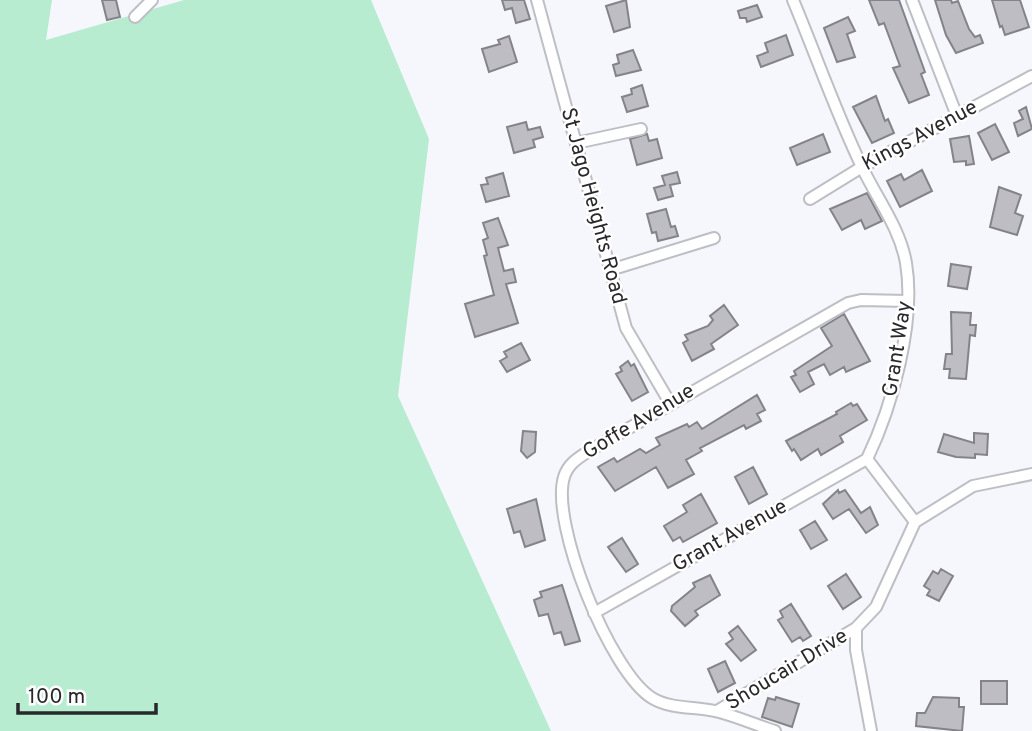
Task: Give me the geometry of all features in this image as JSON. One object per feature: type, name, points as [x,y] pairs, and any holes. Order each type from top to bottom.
[{"type":"street","points":[[135,17],[152,0]]},
{"type":"street","name":"St Jago Heights Road","points":[[537,0],[626,328],[670,402]]},
{"type":"street","name":"Grant Way","points":[[793,0],[862,167],[901,240],[907,266],[905,328],[887,415],[867,459]]},
{"type":"street","points":[[912,0],[957,116]]},
{"type":"street","name":"Kings Avenue","points":[[810,200],[862,167],[1032,76]]},
{"type":"street","points":[[576,143],[641,129]]},
{"type":"street","points":[[610,270],[714,237]]},
{"type":"street","name":"Goffe Avenue","points":[[775,731],[717,711],[687,708],[653,698],[623,668],[594,613],[565,524],[562,485],[564,475],[576,459],[670,402],[848,303],[861,300],[907,301]]},
{"type":"street","points":[[867,459],[915,522],[973,486],[1032,474]]},
{"type":"street","name":"Grant Avenue","points":[[594,613],[867,459]]},
{"type":"street","name":"Shoucair Drive","points":[[717,711],[856,628],[876,607],[915,522]]},
{"type":"street","points":[[856,628],[856,650],[871,731]]},
{"type":"green space","points":[[0,0],[52,0],[46,40],[184,0],[371,0],[429,139],[398,396],[551,731],[0,731]]},
{"type":"building","points":[[102,0],[116,0],[120,17],[107,20]]},
{"type":"building","points":[[502,0],[524,0],[530,19],[516,23],[512,8],[505,10]]},
{"type":"building","points":[[626,0],[630,27],[614,32],[606,6]]},
{"type":"building","points":[[869,0],[899,0],[925,72],[921,74],[929,95],[909,103],[893,68],[900,66],[884,23],[879,25]]},
{"type":"building","points":[[935,0],[951,0],[952,3],[958,1],[969,29],[975,37],[980,35],[983,43],[956,53],[946,35]]},
{"type":"building","points":[[992,0],[1020,0],[1029,27],[1005,35]]},
{"type":"building","points":[[757,5],[762,17],[747,22],[746,18],[740,18],[738,11]]},
{"type":"building","points":[[848,17],[855,31],[847,34],[855,57],[837,62],[824,28]]},
{"type":"building","points":[[786,35],[793,55],[761,67],[757,56],[768,52],[765,43]]},
{"type":"building","points":[[509,36],[517,62],[489,72],[482,49],[500,44],[498,40]]},
{"type":"building","points":[[633,50],[641,70],[616,76],[613,65],[619,63],[617,55]]},
{"type":"building","points":[[642,85],[648,106],[627,112],[622,97],[632,94],[631,89]]},
{"type":"building","points":[[876,96],[885,121],[888,119],[894,133],[872,143],[853,107]]},
{"type":"building","points":[[1026,107],[1032,129],[1018,136],[1014,123],[1023,119],[1019,111]]},
{"type":"building","points":[[526,122],[528,130],[540,127],[543,137],[533,140],[535,147],[514,153],[507,127]]},
{"type":"building","points":[[995,124],[1009,152],[992,160],[978,133]]},
{"type":"building","points":[[647,134],[649,141],[657,139],[662,158],[637,165],[630,139]]},
{"type":"building","points":[[823,134],[830,152],[797,165],[790,148]]},
{"type":"building","points":[[969,136],[974,164],[966,165],[966,161],[954,162],[950,139]]},
{"type":"building","points":[[922,170],[932,191],[900,207],[887,181],[901,174],[904,180]]},
{"type":"building","points":[[677,172],[680,183],[670,185],[673,196],[658,200],[654,188],[665,185],[662,176]]},
{"type":"building","points":[[503,173],[509,196],[486,202],[481,185],[488,184],[486,178]]},
{"type":"building","points":[[999,187],[1021,195],[1015,213],[1023,216],[1017,235],[990,227]]},
{"type":"building","points":[[867,193],[882,221],[865,229],[861,220],[842,230],[830,209]]},
{"type":"building","points":[[666,209],[671,227],[675,226],[678,236],[658,241],[656,232],[652,233],[647,214]]},
{"type":"building","points":[[498,218],[508,245],[498,248],[504,271],[513,269],[516,282],[506,284],[518,323],[475,337],[465,304],[494,295],[484,256],[487,255],[483,240],[488,238],[483,223]]},
{"type":"building","points":[[951,264],[971,267],[967,289],[948,286]]},
{"type":"building","points":[[724,305],[738,325],[711,344],[714,349],[692,361],[683,343],[688,340],[685,335],[708,326],[713,320],[710,316]]},
{"type":"building","points":[[951,312],[971,313],[970,325],[976,325],[975,336],[970,335],[966,379],[949,378],[950,369],[944,369],[946,354],[952,354]]},
{"type":"building","points":[[844,314],[870,361],[846,372],[844,367],[830,375],[824,364],[808,372],[814,384],[800,392],[791,377],[796,375],[794,371],[832,346],[821,328]]},
{"type":"building","points":[[521,343],[530,360],[507,372],[500,361],[507,357],[504,352]]},
{"type":"building","points":[[628,361],[631,366],[634,364],[648,392],[632,401],[616,374],[622,371],[620,367]]},
{"type":"building","points":[[757,395],[765,410],[757,414],[761,421],[746,429],[744,425],[700,448],[702,451],[686,460],[694,474],[668,488],[656,467],[615,491],[598,467],[614,458],[617,462],[640,449],[646,453],[660,445],[656,438],[687,424],[689,427],[697,422],[702,429]]},
{"type":"building","points":[[851,403],[853,406],[857,404],[867,420],[840,436],[843,442],[821,455],[818,449],[801,460],[794,449],[792,451],[786,441],[837,414],[836,412]]},
{"type":"building","points":[[523,431],[536,432],[535,452],[527,458],[521,451]]},
{"type":"building","points":[[974,433],[988,434],[987,455],[975,454],[975,458],[956,457],[938,452],[944,434],[974,443]]},
{"type":"building","points":[[753,467],[767,494],[749,504],[735,477]]},
{"type":"building","points":[[838,490],[839,493],[845,490],[861,513],[870,507],[878,525],[866,533],[849,509],[833,519],[823,504]]},
{"type":"building","points":[[701,494],[717,523],[683,542],[680,537],[673,541],[664,526],[687,512],[683,505]]},
{"type":"building","points":[[536,499],[545,540],[525,547],[520,531],[514,533],[507,509]]},
{"type":"building","points":[[815,521],[827,540],[811,549],[800,530]]},
{"type":"building","points":[[622,538],[638,564],[626,572],[608,547]]},
{"type":"building","points":[[941,569],[953,576],[939,601],[927,595],[930,590],[924,586],[933,571],[938,574]]},
{"type":"building","points":[[846,574],[861,597],[843,609],[828,586]]},
{"type":"building","points":[[710,575],[720,595],[695,611],[698,615],[685,626],[671,611],[672,606],[695,587],[693,583]]},
{"type":"building","points":[[562,585],[580,641],[565,645],[561,632],[554,634],[548,614],[539,616],[534,600],[542,597],[540,592]]},
{"type":"building","points":[[791,604],[811,636],[803,641],[800,637],[792,642],[778,620],[783,617],[780,611]]},
{"type":"building","points":[[738,626],[756,650],[741,661],[726,644],[733,639],[729,633]]},
{"type":"building","points":[[725,661],[735,683],[718,692],[708,669]]},
{"type":"building","points":[[981,681],[1007,681],[1007,704],[981,704]]},
{"type":"building","points":[[776,697],[799,704],[792,727],[762,717],[768,698],[775,700]]},
{"type":"building","points":[[933,697],[959,698],[959,707],[964,707],[962,731],[916,726],[917,713],[925,713]]}]
